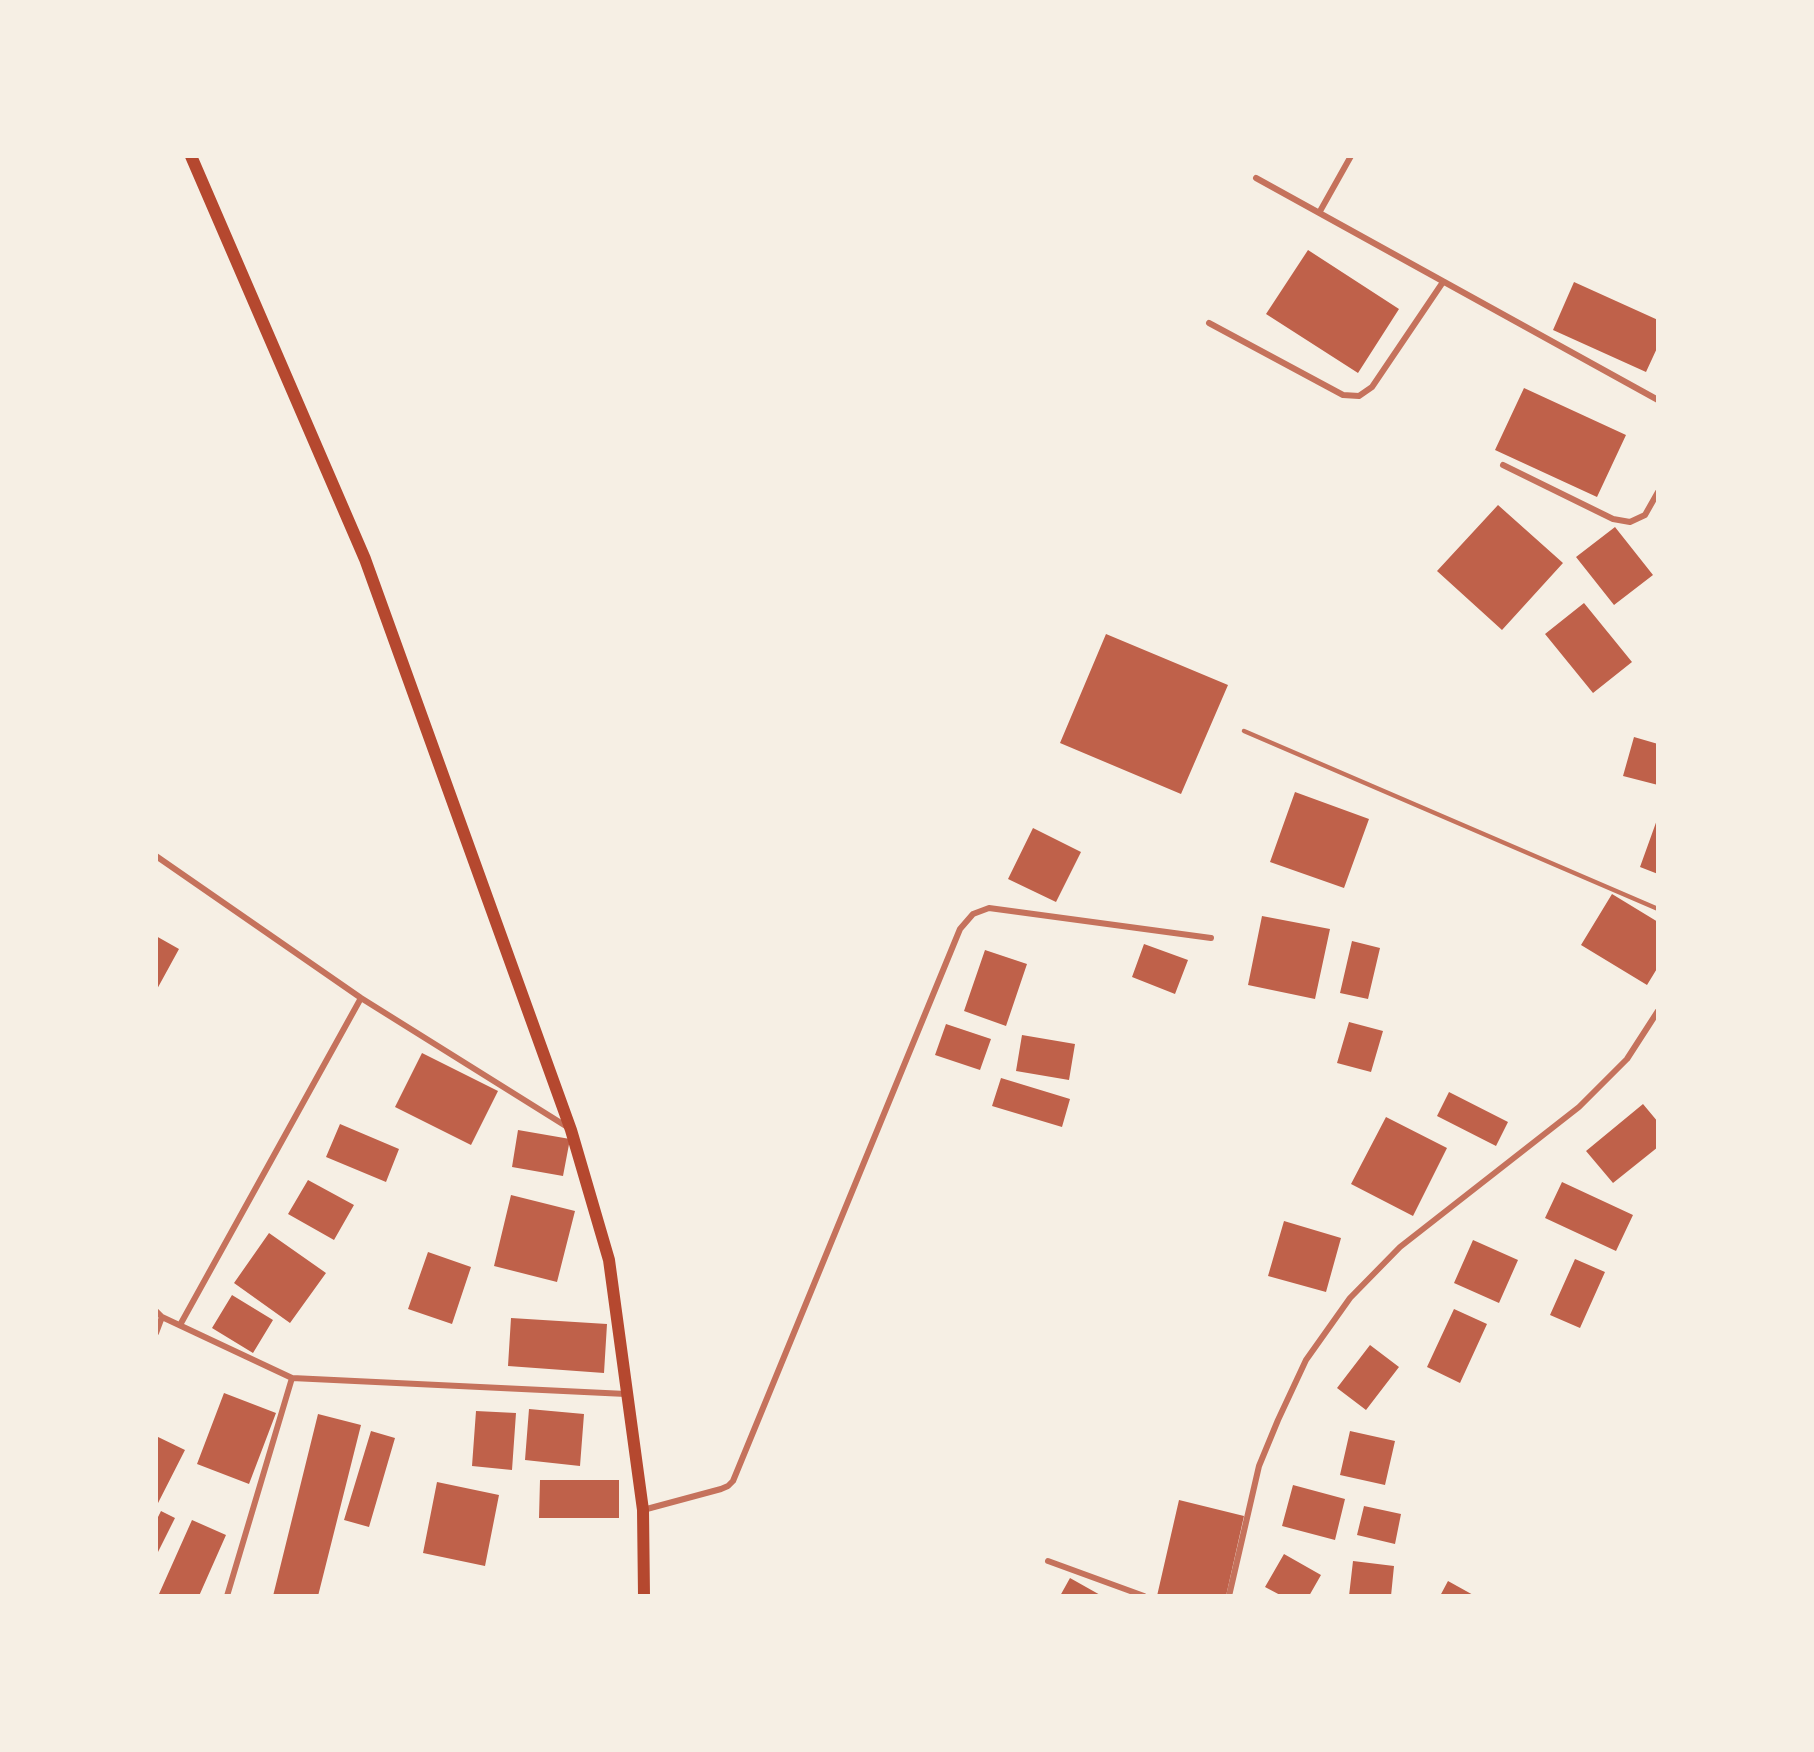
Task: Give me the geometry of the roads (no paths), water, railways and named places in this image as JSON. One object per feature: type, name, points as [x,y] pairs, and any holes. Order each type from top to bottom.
[{"type":"main road","points":[[191,156],[365,559],[571,1130],[609,1260],[643,1510],[644,1596]]},
{"type":"street","points":[[1319,213],[1351,156]]},
{"type":"street","points":[[1256,178],[1658,400]]},
{"type":"street","points":[[1209,322],[1343,395],[1359,396],[1372,387],[1443,282]]},
{"type":"street","points":[[1503,465],[1613,519],[1630,522],[1645,515],[1658,492]]},
{"type":"street","points":[[156,856],[361,998],[571,1130]]},
{"type":"street","points":[[643,1510],[721,1489],[732,1481],[960,929],[973,914],[989,908],[1211,938]]},
{"type":"street","points":[[180,1325],[361,998]]},
{"type":"street","points":[[1229,1596],[1259,1466],[1306,1360],[1350,1298],[1400,1247],[1580,1107],[1627,1059],[1658,1011]]},
{"type":"street","points":[[156,1311],[162,1317],[292,1378],[626,1394]]},
{"type":"street","points":[[156,1333],[162,1317]]},
{"type":"street","points":[[227,1596],[292,1378]]},
{"type":"street","points":[[1048,1561],[1144,1596]]},
{"type":"lane","points":[[1245,731],[1658,909]]}]
